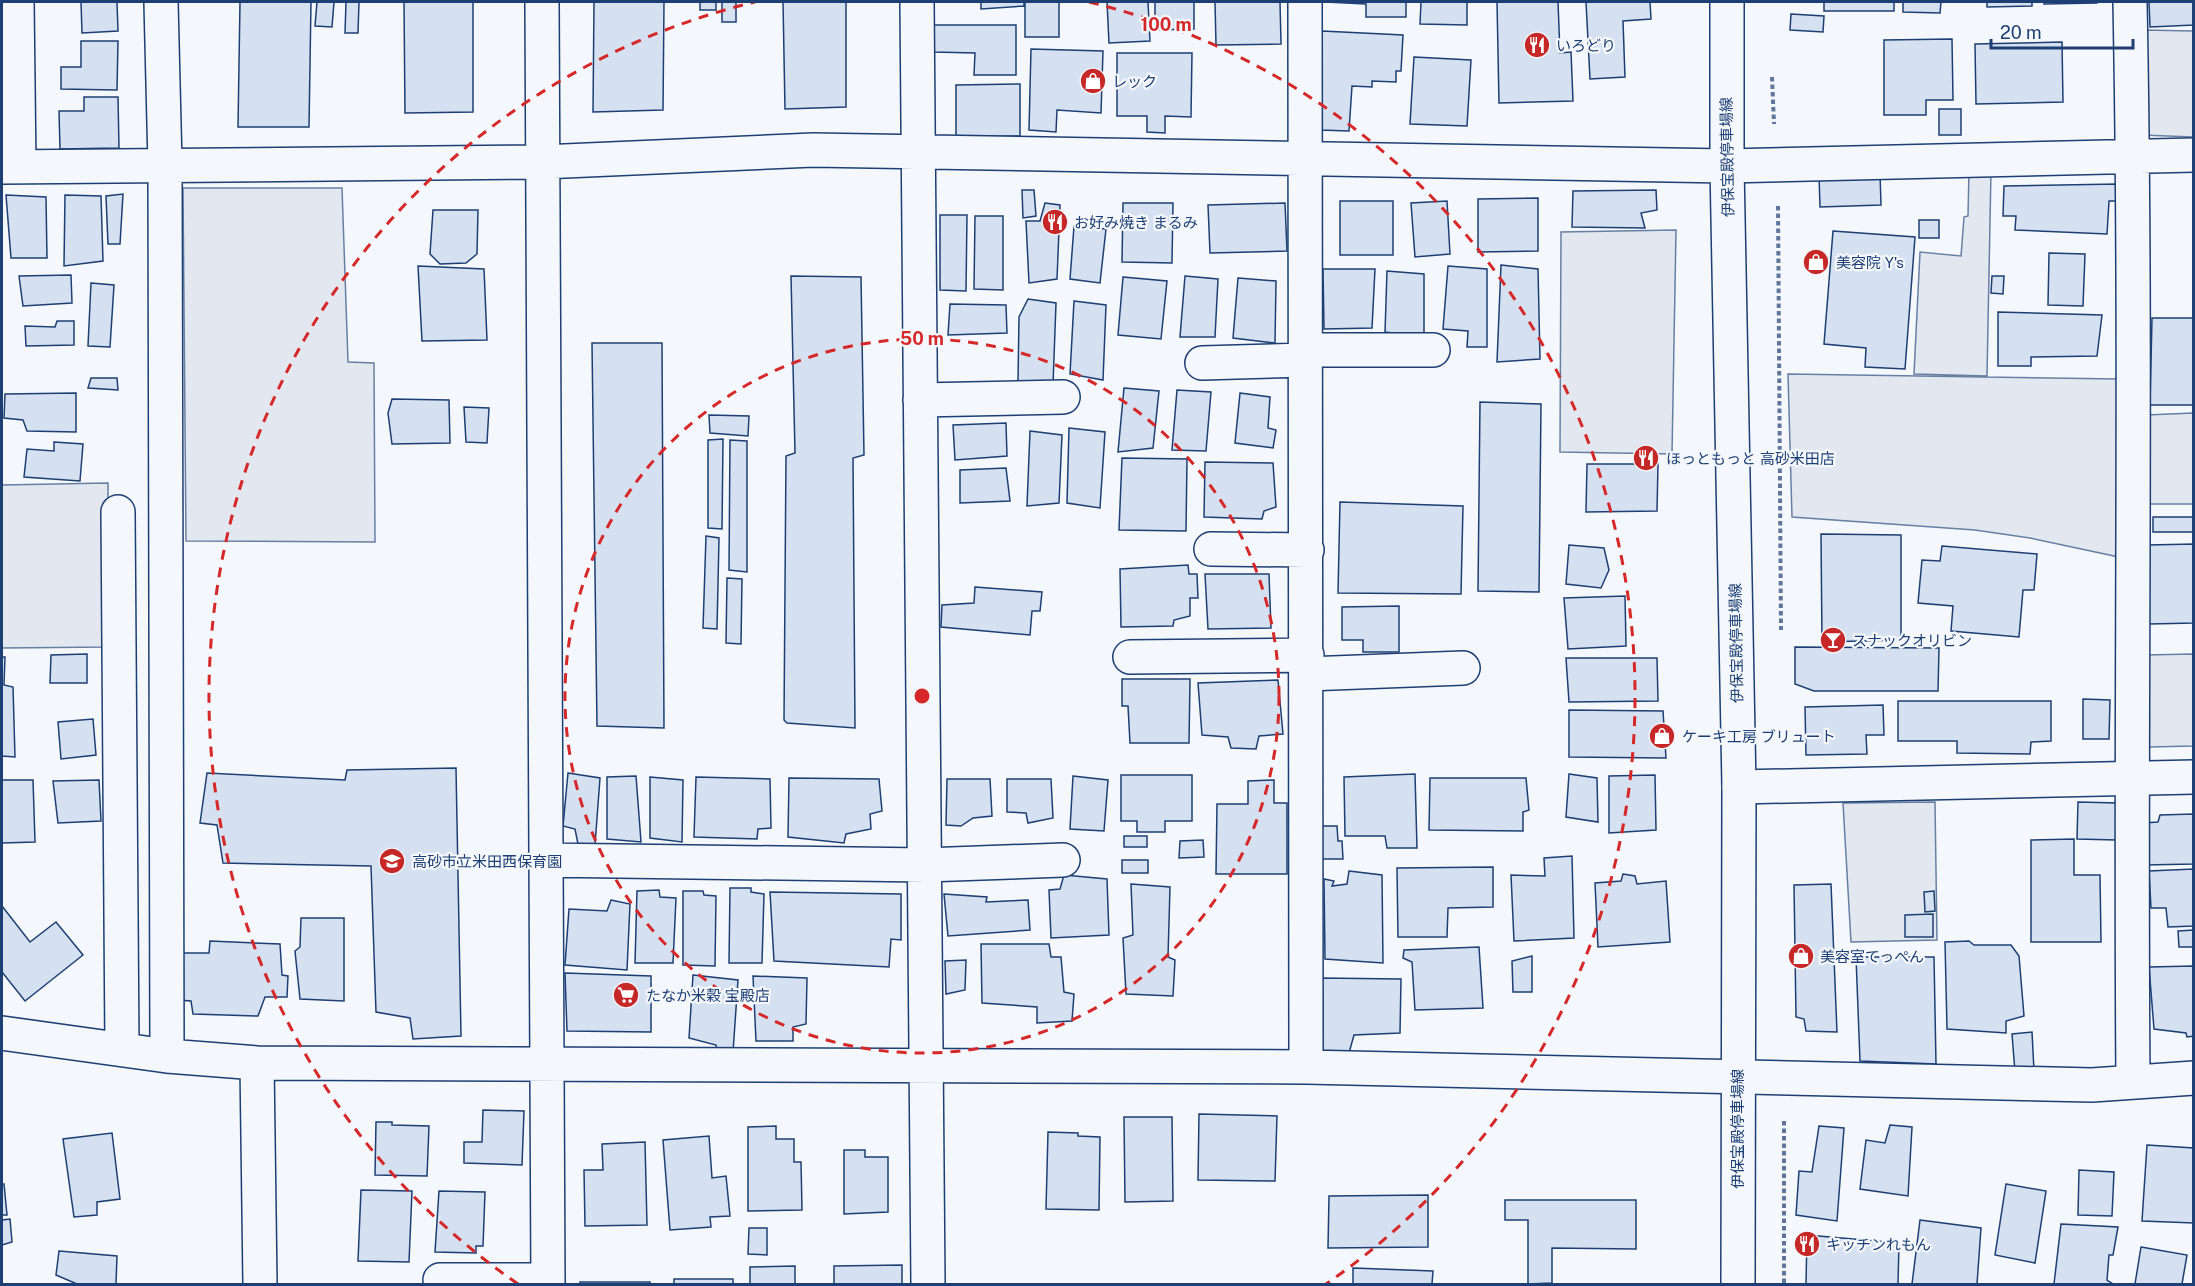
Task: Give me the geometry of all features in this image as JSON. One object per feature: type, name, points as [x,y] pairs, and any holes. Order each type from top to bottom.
[{"type":"street","points":[[17,2],[10,167],[542,162],[813,150],[1727,166],[2193,155]]},
{"type":"street","points":[[161,2],[165,165],[167,1056]]},
{"type":"street","points":[[440,1280],[548,1282],[544,860],[542,2]]},
{"type":"street","points":[[917,2],[928,1284]]},
{"type":"street","points":[[1305,2],[1306,1067]]},
{"type":"street","name":"伊保宝殿停車場線","points":[[1727,2],[1727,166],[1739,787],[1738,1284]]},
{"type":"street","points":[[2130,2],[2133,157],[2130,777],[2133,1080]]},
{"type":"street","points":[[1202,363],[1306,355],[1433,350]]},
{"type":"street","points":[[920,400],[1063,397]]},
{"type":"street","points":[[123,1049],[113,512],[165,508]]},
{"type":"street","points":[[1211,549],[1307,550]]},
{"type":"street","points":[[1130,657],[1463,668]]},
{"type":"street","points":[[1739,787],[2193,777]]},
{"type":"street","points":[[544,860],[925,865],[1064,860]]},
{"type":"street","points":[[2,1033],[167,1056],[257,1063],[547,1066],[927,1064],[1306,1067],[2092,1085],[2133,1080],[2193,1078]]},
{"type":"street","points":[[257,1063],[260,1284]]},
{"type":"shaded area","points":[[2142,30],[2193,31],[2193,137],[2142,135]]},
{"type":"shaded area","points":[[1969,171],[1991,171],[1987,376],[1914,374],[1920,252],[1961,256],[1964,217],[1968,216]]},
{"type":"shaded area","points":[[183,188],[342,188],[348,362],[374,363],[375,542],[186,541]]},
{"type":"shaded area","points":[[1676,230],[1672,454],[1560,452],[1561,232]]},
{"type":"shaded area","points":[[1788,374],[2118,379],[2119,557],[2030,538],[1975,530],[1792,517]]},
{"type":"shaded area","points":[[2193,413],[2193,504],[2146,504],[2147,415]]},
{"type":"shaded area","points":[[108,483],[108,647],[2,648],[2,485]]},
{"type":"shaded area","points":[[2193,654],[2193,746],[2149,747],[2146,655]]},
{"type":"shaded area","points":[[1935,802],[1937,940],[1851,942],[1843,803]]},
{"type":"building","points":[[81,2],[117,2],[118,31],[82,33]]},
{"type":"building","points":[[240,2],[311,2],[309,127],[238,127]]},
{"type":"building","points":[[317,2],[334,2],[332,27],[315,26]]},
{"type":"building","points":[[346,2],[359,2],[358,33],[345,33]]},
{"type":"building","points":[[404,2],[473,2],[473,112],[405,113]]},
{"type":"building","points":[[594,2],[664,2],[663,110],[593,112]]},
{"type":"building","points":[[700,2],[716,2],[716,10],[700,10]]},
{"type":"building","points":[[722,2],[736,2],[736,22],[722,22]]},
{"type":"building","points":[[783,2],[846,2],[846,107],[785,109]]},
{"type":"building","points":[[981,2],[1024,2],[1024,6],[981,9]]},
{"type":"building","points":[[1025,2],[1059,2],[1059,37],[1025,37]]},
{"type":"building","points":[[1107,2],[1148,2],[1150,41],[1109,43]]},
{"type":"building","points":[[1155,2],[1194,2],[1194,29],[1155,30]]},
{"type":"building","points":[[1215,2],[1280,2],[1281,44],[1216,45]]},
{"type":"building","points":[[1326,2],[1406,2],[1406,17],[1366,17],[1366,4]]},
{"type":"building","points":[[1421,2],[1467,2],[1467,25],[1420,24]]},
{"type":"building","points":[[1497,2],[1558,2],[1560,53],[1571,52],[1573,101],[1499,103]]},
{"type":"building","points":[[1586,2],[1650,2],[1651,19],[1623,21],[1625,77],[1590,79]]},
{"type":"building","points":[[1824,2],[1894,2],[1894,11],[1824,11]]},
{"type":"building","points":[[1903,2],[1941,2],[1940,13],[1903,12]]},
{"type":"building","points":[[1987,2],[2032,2],[2032,6],[1987,7]]},
{"type":"building","points":[[2044,2],[2097,2],[2097,3],[2044,4]]},
{"type":"building","points":[[2149,2],[2194,2],[2194,25],[2150,27]]},
{"type":"building","points":[[1791,14],[1824,16],[1823,32],[1790,30]]},
{"type":"building","points":[[934,25],[1016,25],[1016,75],[974,75],[975,53],[933,52]]},
{"type":"building","points":[[1322,31],[1403,35],[1401,71],[1396,71],[1396,82],[1372,81],[1372,87],[1352,86],[1349,131],[1320,130]]},
{"type":"building","points":[[1952,39],[1953,100],[1926,100],[1926,115],[1884,115],[1884,40]]},
{"type":"building","points":[[81,41],[118,41],[117,90],[61,89],[61,67],[81,67]]},
{"type":"building","points":[[2062,42],[2063,102],[1976,104],[1975,44]]},
{"type":"building","points":[[1031,49],[1103,51],[1101,113],[1057,110],[1056,132],[1029,130]]},
{"type":"building","points":[[1117,53],[1192,53],[1191,117],[1165,116],[1165,133],[1147,132],[1147,116],[1117,116]]},
{"type":"building","points":[[1414,57],[1471,60],[1467,126],[1410,124]]},
{"type":"building","points":[[1020,84],[1020,136],[956,137],[956,85]]},
{"type":"building","points":[[84,97],[118,97],[119,148],[60,149],[59,111],[84,111]]},
{"type":"building","points":[[1939,109],[1961,109],[1961,135],[1939,135]]},
{"type":"building","points":[[1880,173],[1881,205],[1820,207],[1819,175]]},
{"type":"building","points":[[2118,184],[2118,201],[2109,201],[2107,234],[2015,230],[2016,216],[2003,216],[2004,186]]},
{"type":"building","points":[[1022,190],[1034,190],[1036,216],[1023,218]]},
{"type":"building","points":[[1656,190],[1657,210],[1641,213],[1645,228],[1572,227],[1573,191]]},
{"type":"building","points":[[123,194],[120,244],[108,244],[106,196]]},
{"type":"building","points":[[6,195],[46,197],[47,258],[11,258]]},
{"type":"building","points":[[65,195],[101,196],[103,261],[64,266]]},
{"type":"building","points":[[1538,198],[1538,251],[1478,252],[1478,199]]},
{"type":"building","points":[[1340,201],[1393,201],[1393,255],[1340,255]]},
{"type":"building","points":[[1447,201],[1450,254],[1415,257],[1411,203]]},
{"type":"building","points":[[1045,203],[1060,205],[1057,279],[1029,283],[1026,221],[1040,221]]},
{"type":"building","points":[[1123,203],[1173,203],[1172,263],[1122,262]]},
{"type":"building","points":[[1285,203],[1287,251],[1210,253],[1208,205]]},
{"type":"building","points":[[433,210],[478,210],[477,254],[466,263],[440,264],[430,254]]},
{"type":"building","points":[[940,215],[967,215],[966,291],[940,290]]},
{"type":"building","points":[[975,216],[1003,216],[1003,290],[974,289]]},
{"type":"building","points":[[1919,220],[1939,220],[1939,238],[1919,238]]},
{"type":"building","points":[[1074,226],[1106,229],[1100,283],[1070,279]]},
{"type":"building","points":[[1833,231],[1915,237],[1905,369],[1865,367],[1866,348],[1824,344]]},
{"type":"building","points":[[2049,253],[2085,254],[2083,306],[2048,305]]},
{"type":"building","points":[[1501,265],[1538,269],[1540,359],[1497,362]]},
{"type":"building","points":[[418,266],[484,269],[487,340],[422,341]]},
{"type":"building","points":[[1448,266],[1487,269],[1487,347],[1467,347],[1468,331],[1443,329]]},
{"type":"building","points":[[1323,269],[1375,269],[1372,328],[1324,329]]},
{"type":"building","points":[[1387,271],[1424,274],[1424,337],[1385,332]]},
{"type":"building","points":[[71,275],[72,303],[23,306],[19,276]]},
{"type":"building","points":[[791,276],[861,277],[864,455],[853,458],[855,728],[787,723],[784,720],[786,456],[795,453]]},
{"type":"building","points":[[1185,276],[1218,279],[1215,337],[1180,337]]},
{"type":"building","points":[[1992,276],[2004,276],[2003,294],[1991,293]]},
{"type":"building","points":[[1123,277],[1167,281],[1161,339],[1118,335]]},
{"type":"building","points":[[1238,278],[1276,281],[1275,343],[1233,338]]},
{"type":"building","points":[[91,283],[114,285],[110,347],[88,346]]},
{"type":"building","points":[[1028,299],[1056,303],[1053,385],[1018,381],[1019,317]]},
{"type":"building","points":[[1074,301],[1106,305],[1103,380],[1070,374]]},
{"type":"building","points":[[950,304],[1006,305],[1007,333],[948,335]]},
{"type":"building","points":[[1998,312],[2102,315],[2097,356],[2031,357],[2031,366],[1998,366]]},
{"type":"building","points":[[2152,318],[2194,318],[2194,405],[2150,405]]},
{"type":"building","points":[[57,321],[74,321],[74,345],[26,346],[25,326],[55,327]]},
{"type":"building","points":[[592,343],[662,343],[664,728],[597,726]]},
{"type":"building","points":[[91,378],[117,378],[118,390],[88,388]]},
{"type":"building","points":[[1124,388],[1159,391],[1153,448],[1118,452]]},
{"type":"building","points":[[1177,390],[1211,392],[1206,451],[1172,450]]},
{"type":"building","points":[[76,393],[76,432],[27,431],[23,420],[4,418],[5,394]]},
{"type":"building","points":[[1240,393],[1270,397],[1268,428],[1276,430],[1273,448],[1235,443]]},
{"type":"building","points":[[392,399],[449,400],[450,443],[392,444],[388,413]]},
{"type":"building","points":[[1480,402],[1541,404],[1539,592],[1478,591]]},
{"type":"building","points":[[464,407],[489,408],[487,443],[466,442]]},
{"type":"building","points":[[709,415],[749,416],[748,436],[710,433]]},
{"type":"building","points":[[1006,423],[1007,456],[955,460],[953,425]]},
{"type":"building","points":[[1069,428],[1105,432],[1100,508],[1067,503]]},
{"type":"building","points":[[1030,431],[1062,435],[1059,503],[1027,506]]},
{"type":"building","points":[[723,439],[722,529],[708,528],[708,440]]},
{"type":"building","points":[[730,440],[747,441],[747,572],[729,570]]},
{"type":"building","points":[[54,442],[83,444],[80,481],[24,477],[27,449],[54,451]]},
{"type":"building","points":[[1122,458],[1187,459],[1186,531],[1119,530]]},
{"type":"building","points":[[1205,462],[1273,463],[1276,507],[1264,511],[1262,519],[1204,517]]},
{"type":"building","points":[[1587,464],[1658,464],[1657,511],[1586,512]]},
{"type":"building","points":[[1006,468],[1010,501],[960,503],[960,470]]},
{"type":"building","points":[[1340,502],[1463,506],[1461,594],[1338,593]]},
{"type":"building","points":[[2153,517],[2194,517],[2194,532],[2153,532]]},
{"type":"building","points":[[1821,534],[1901,535],[1901,640],[1822,642]]},
{"type":"building","points":[[706,536],[719,538],[717,629],[703,628]]},
{"type":"building","points":[[2194,544],[2194,623],[2149,624],[2148,545]]},
{"type":"building","points":[[1569,545],[1604,548],[1609,570],[1601,588],[1566,584]]},
{"type":"building","points":[[1942,546],[2037,554],[2034,590],[2023,590],[2019,637],[1951,631],[1953,606],[1918,603],[1922,560],[1940,561]]},
{"type":"building","points":[[1188,565],[1189,574],[1197,574],[1198,598],[1190,598],[1190,616],[1174,620],[1173,626],[1121,627],[1120,569]]},
{"type":"building","points":[[1205,574],[1269,574],[1271,628],[1208,629]]},
{"type":"building","points":[[727,578],[742,579],[741,644],[726,643]]},
{"type":"building","points":[[975,587],[1042,592],[1040,611],[1032,611],[1030,635],[941,627],[942,605],[974,603]]},
{"type":"building","points":[[1625,596],[1626,646],[1568,649],[1564,598]]},
{"type":"building","points":[[1399,606],[1399,652],[1363,652],[1363,640],[1342,640],[1342,607]]},
{"type":"building","points":[[1795,647],[1939,648],[1938,691],[1814,691],[1795,684]]},
{"type":"building","points":[[87,654],[87,683],[50,683],[51,655]]},
{"type":"building","points":[[2,657],[5,657],[4,685],[13,687],[15,757],[2,756]]},
{"type":"building","points":[[1566,658],[1657,658],[1658,701],[1569,702]]},
{"type":"building","points":[[1122,679],[1190,679],[1189,743],[1130,743],[1128,706],[1122,706]]},
{"type":"building","points":[[1278,680],[1283,734],[1259,736],[1256,749],[1231,748],[1228,737],[1202,735],[1198,683]]},
{"type":"building","points":[[2083,699],[2110,700],[2109,739],[2083,739]]},
{"type":"building","points":[[1898,701],[2051,701],[2051,741],[2031,742],[2030,754],[1957,753],[1957,741],[1898,741]]},
{"type":"building","points":[[1883,705],[1884,735],[1866,735],[1867,754],[1806,755],[1805,707]]},
{"type":"building","points":[[1569,710],[1663,711],[1666,758],[1569,757]]},
{"type":"building","points":[[93,719],[96,755],[61,759],[58,722]]},
{"type":"building","points":[[456,768],[461,1036],[413,1039],[410,1018],[376,1012],[371,866],[223,863],[217,825],[200,823],[207,773],[345,780],[347,770]]},
{"type":"building","points":[[568,773],[600,778],[595,845],[578,844],[575,829],[563,826]]},
{"type":"building","points":[[1415,774],[1417,848],[1387,848],[1385,836],[1345,836],[1344,777]]},
{"type":"building","points":[[1569,774],[1597,778],[1598,822],[1566,817]]},
{"type":"building","points":[[1121,775],[1192,775],[1192,821],[1165,821],[1165,832],[1137,832],[1137,821],[1121,821]]},
{"type":"building","points":[[1655,775],[1656,830],[1609,833],[1609,776]]},
{"type":"building","points":[[636,776],[641,842],[607,839],[607,777]]},
{"type":"building","points":[[1073,776],[1108,780],[1104,831],[1070,829]]},
{"type":"building","points":[[650,777],[683,780],[682,842],[650,838]]},
{"type":"building","points":[[696,777],[770,779],[771,828],[758,829],[757,839],[694,837]]},
{"type":"building","points":[[789,778],[879,779],[882,811],[870,814],[871,829],[846,834],[844,843],[788,837]]},
{"type":"building","points":[[1430,778],[1526,778],[1529,810],[1523,812],[1523,831],[1429,830]]},
{"type":"building","points":[[947,779],[990,779],[992,816],[973,818],[961,826],[946,825]]},
{"type":"building","points":[[1007,779],[1051,779],[1053,818],[1028,823],[1026,813],[1007,812]]},
{"type":"building","points":[[2,780],[33,780],[35,842],[2,843]]},
{"type":"building","points":[[99,780],[101,821],[58,823],[53,781]]},
{"type":"building","points":[[1274,780],[1274,803],[1287,803],[1287,874],[1216,874],[1217,804],[1248,804],[1248,781]]},
{"type":"building","points":[[2078,802],[2117,803],[2116,840],[2077,839]]},
{"type":"building","points":[[2194,814],[2194,864],[2144,865],[2143,823],[2158,822],[2160,815]]},
{"type":"building","points":[[1322,826],[1337,826],[1338,841],[1342,841],[1343,859],[1322,859]]},
{"type":"building","points":[[1124,836],[1147,836],[1147,847],[1124,847]]},
{"type":"building","points":[[2074,839],[2074,875],[2100,875],[2101,942],[2031,942],[2031,840]]},
{"type":"building","points":[[1203,840],[1204,857],[1179,858],[1180,841]]},
{"type":"building","points":[[1572,856],[1574,938],[1514,941],[1511,875],[1545,876],[1544,858]]},
{"type":"building","points":[[1122,860],[1148,860],[1148,873],[1122,873]]},
{"type":"building","points":[[1493,867],[1493,907],[1448,908],[1447,937],[1398,937],[1397,868]]},
{"type":"building","points":[[2194,869],[2194,926],[2168,927],[2166,908],[2151,908],[2149,871]]},
{"type":"building","points":[[1349,871],[1382,875],[1383,963],[1325,959],[1324,879],[1334,881],[1332,886],[1347,884]]},
{"type":"building","points":[[1623,874],[1635,876],[1637,884],[1666,881],[1670,942],[1598,947],[1595,883],[1621,881]]},
{"type":"building","points":[[1064,875],[1107,879],[1109,935],[1051,938],[1049,890],[1060,889]]},
{"type":"building","points":[[1131,884],[1170,887],[1168,957],[1175,960],[1173,996],[1126,994],[1123,938],[1133,935]]},
{"type":"building","points":[[1831,884],[1837,1032],[1806,1031],[1804,1019],[1796,1017],[1794,885]]},
{"type":"building","points":[[730,888],[751,888],[751,892],[764,894],[762,963],[729,963]]},
{"type":"building","points":[[659,890],[660,897],[676,898],[673,963],[635,963],[637,891]]},
{"type":"building","points":[[683,891],[703,891],[704,895],[716,896],[715,966],[683,965]]},
{"type":"building","points":[[1934,891],[1935,911],[1925,912],[1924,892]]},
{"type":"building","points":[[770,892],[901,894],[901,940],[891,939],[889,967],[774,961]]},
{"type":"building","points":[[944,894],[987,897],[986,902],[1028,900],[1030,930],[948,936]]},
{"type":"building","points":[[611,900],[630,904],[627,970],[565,965],[569,909],[607,911]]},
{"type":"building","points":[[2,906],[30,942],[56,922],[83,955],[25,1001],[2,972]]},
{"type":"building","points":[[1933,914],[1933,937],[1905,937],[1905,915]]},
{"type":"building","points":[[301,918],[344,918],[344,1001],[300,999],[295,951],[300,947]]},
{"type":"building","points":[[2194,930],[2194,947],[2179,947],[2178,931]]},
{"type":"building","points":[[210,941],[280,944],[282,975],[288,976],[287,997],[265,997],[258,1016],[193,1014],[191,1001],[178,1000],[183,953],[209,953]]},
{"type":"building","points":[[1969,941],[1974,945],[2011,945],[2019,956],[2024,1016],[2006,1021],[2006,1033],[1947,1029],[1945,942]]},
{"type":"building","points":[[981,944],[1049,944],[1051,957],[1061,957],[1064,992],[1074,994],[1072,1021],[1037,1023],[1037,1007],[982,1003]]},
{"type":"building","points":[[1479,947],[1483,1008],[1415,1010],[1412,962],[1403,958],[1404,950]]},
{"type":"building","points":[[1532,956],[1532,992],[1513,992],[1512,961]]},
{"type":"building","points":[[1856,957],[1934,957],[1936,1064],[1860,1061]]},
{"type":"building","points":[[966,960],[965,990],[946,994],[945,961]]},
{"type":"building","points":[[2194,966],[2194,1036],[2187,1037],[2186,1033],[2154,1029],[2149,967]]},
{"type":"building","points":[[565,973],[651,976],[651,1032],[567,1031]]},
{"type":"building","points":[[693,975],[738,980],[733,1052],[717,1052],[716,1045],[689,1038]]},
{"type":"building","points":[[753,976],[807,978],[806,1024],[793,1027],[793,1041],[756,1041]]},
{"type":"building","points":[[1319,978],[1401,979],[1400,1033],[1354,1035],[1349,1053],[1320,1052]]},
{"type":"building","points":[[2032,1032],[2034,1071],[2015,1072],[2012,1034]]},
{"type":"building","points":[[483,1110],[524,1111],[522,1165],[464,1163],[464,1142],[482,1142]]},
{"type":"building","points":[[1199,1114],[1277,1116],[1275,1181],[1198,1180]]},
{"type":"building","points":[[1124,1117],[1172,1117],[1173,1201],[1125,1202]]},
{"type":"building","points":[[376,1122],[429,1126],[427,1176],[375,1175]]},
{"type":"building","points":[[1890,1125],[1912,1127],[1908,1196],[1860,1189],[1866,1140],[1885,1143]]},
{"type":"building","points":[[776,1126],[776,1139],[794,1139],[794,1162],[801,1162],[802,1210],[748,1211],[748,1127]]},
{"type":"building","points":[[1819,1126],[1844,1128],[1837,1221],[1796,1215],[1799,1171],[1812,1172]]},
{"type":"building","points":[[1048,1132],[1078,1133],[1078,1136],[1100,1137],[1099,1210],[1046,1209]]},
{"type":"building","points":[[112,1133],[120,1199],[97,1202],[97,1215],[74,1217],[63,1139]]},
{"type":"building","points":[[709,1136],[712,1178],[726,1176],[730,1216],[710,1217],[711,1227],[670,1230],[663,1140]]},
{"type":"building","points":[[645,1142],[647,1225],[585,1226],[584,1170],[603,1170],[602,1144]]},
{"type":"building","points":[[2147,1145],[2194,1148],[2194,1223],[2142,1221]]},
{"type":"building","points":[[844,1150],[865,1150],[865,1157],[888,1157],[888,1212],[844,1214]]},
{"type":"building","points":[[2079,1170],[2114,1172],[2112,1216],[2078,1215]]},
{"type":"building","points":[[2,1184],[4,1184],[7,1215],[2,1215]]},
{"type":"building","points":[[2006,1184],[2046,1191],[2035,1263],[1995,1255]]},
{"type":"building","points":[[361,1190],[412,1191],[409,1262],[358,1261]]},
{"type":"building","points":[[439,1191],[485,1192],[483,1246],[476,1246],[476,1253],[435,1252]]},
{"type":"building","points":[[1428,1195],[1428,1247],[1328,1248],[1329,1196]]},
{"type":"building","points":[[1505,1200],[1636,1200],[1636,1249],[1552,1248],[1552,1283],[1528,1284],[1528,1220],[1505,1220]]},
{"type":"building","points":[[10,1219],[12,1242],[2,1245],[2,1220]]},
{"type":"building","points":[[1920,1220],[1981,1228],[1977,1284],[1912,1284]]},
{"type":"building","points":[[2061,1224],[2118,1227],[2113,1255],[2109,1255],[2107,1280],[2113,1284],[2054,1284]]},
{"type":"building","points":[[749,1228],[767,1228],[767,1255],[748,1254]]},
{"type":"building","points":[[1807,1235],[1899,1243],[1898,1284],[1806,1284]]},
{"type":"building","points":[[2141,1247],[2187,1255],[2182,1284],[2135,1284]]},
{"type":"building","points":[[59,1251],[117,1256],[116,1284],[77,1284],[56,1275]]},
{"type":"building","points":[[902,1265],[902,1284],[834,1284],[834,1266]]},
{"type":"building","points":[[795,1266],[795,1284],[750,1284],[750,1267]]},
{"type":"building","points":[[1353,1268],[1433,1271],[1432,1284],[1353,1284]]},
{"type":"building","points":[[674,1279],[733,1279],[733,1284],[674,1284]]},
{"type":"building","points":[[580,1282],[650,1282],[650,1284],[580,1284]]},
{"type":"place","name":"いろどり","points":[[1537,45]]},
{"type":"place","name":"レック","points":[[1093,81]]},
{"type":"place","name":"お好み焼き まるみ","points":[[1055,222]]},
{"type":"place","name":"美容院 Y's","points":[[1816,262]]},
{"type":"place","name":"ほっともっと 高砂米田店","points":[[1646,458]]},
{"type":"place","name":"スナックオリビン","points":[[1833,640]]},
{"type":"place","name":"ケーキ工房 ブリュート","points":[[1662,736]]},
{"type":"place","name":"高砂市立米田西保育園","points":[[392,861]]},
{"type":"place","name":"美容室てっぺん","points":[[1801,956]]},
{"type":"place","name":"たなか米穀 宝殿店","points":[[626,995]]},
{"type":"place","name":"キッチンれもん","points":[[1807,1244]]}]
